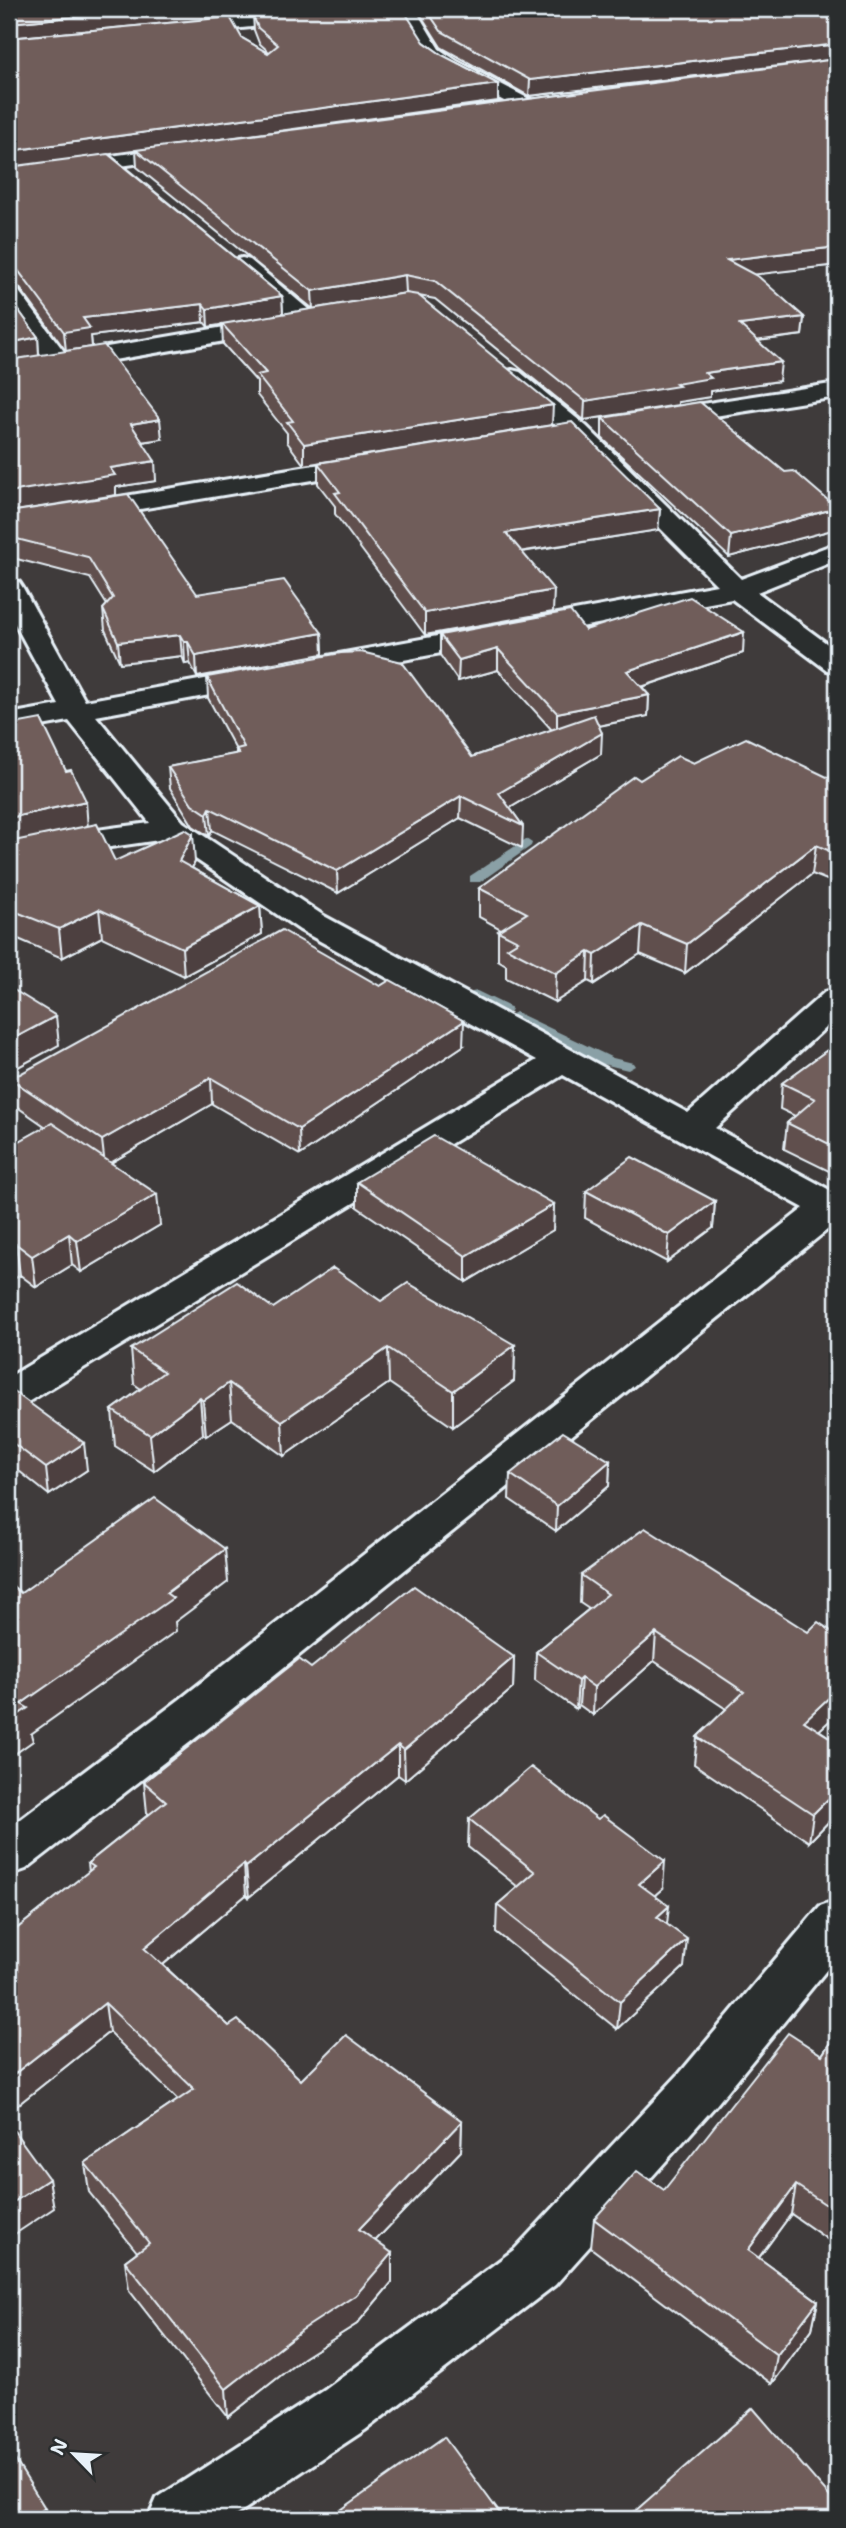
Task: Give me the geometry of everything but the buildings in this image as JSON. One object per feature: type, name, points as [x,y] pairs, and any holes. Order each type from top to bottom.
[{"type":"street","points":[[406,9],[432,52],[450,65],[533,104],[471,113]]},
{"type":"street","points":[[168,30],[330,15]]},
{"type":"street","points":[[9,176],[209,148]]},
{"type":"street","points":[[113,161],[134,178]]},
{"type":"street","points":[[227,253],[307,320]]},
{"type":"street","points":[[9,294],[60,363]]},
{"type":"street","points":[[9,371],[332,316]]},
{"type":"street","points":[[491,360],[577,431],[737,590],[837,664]]},
{"type":"street","points":[[632,422],[837,390]]},
{"type":"street","points":[[550,435],[604,426]]},
{"type":"street","points":[[9,523],[388,461]]},
{"type":"street","points":[[9,723],[737,590],[837,551]]},
{"type":"street","points":[[9,588],[77,712],[172,829],[312,923],[834,1208],[195,1713],[9,1854]]},
{"type":"street","points":[[9,860],[27,853],[79,843],[172,829]]},
{"type":"street","points":[[276,943],[312,923]]},
{"type":"street","points":[[692,1129],[837,999]]},
{"type":"street","points":[[9,1395],[561,1061]]},
{"type":"street","points":[[178,2519],[345,2410],[535,2267],[698,2088],[837,1921]]},
{"type":"waterway","points":[[475,879],[526,843]]},
{"type":"waterway","points":[[477,995],[505,1010]]},
{"type":"waterway","points":[[516,1016],[608,1061],[628,1066]]}]
